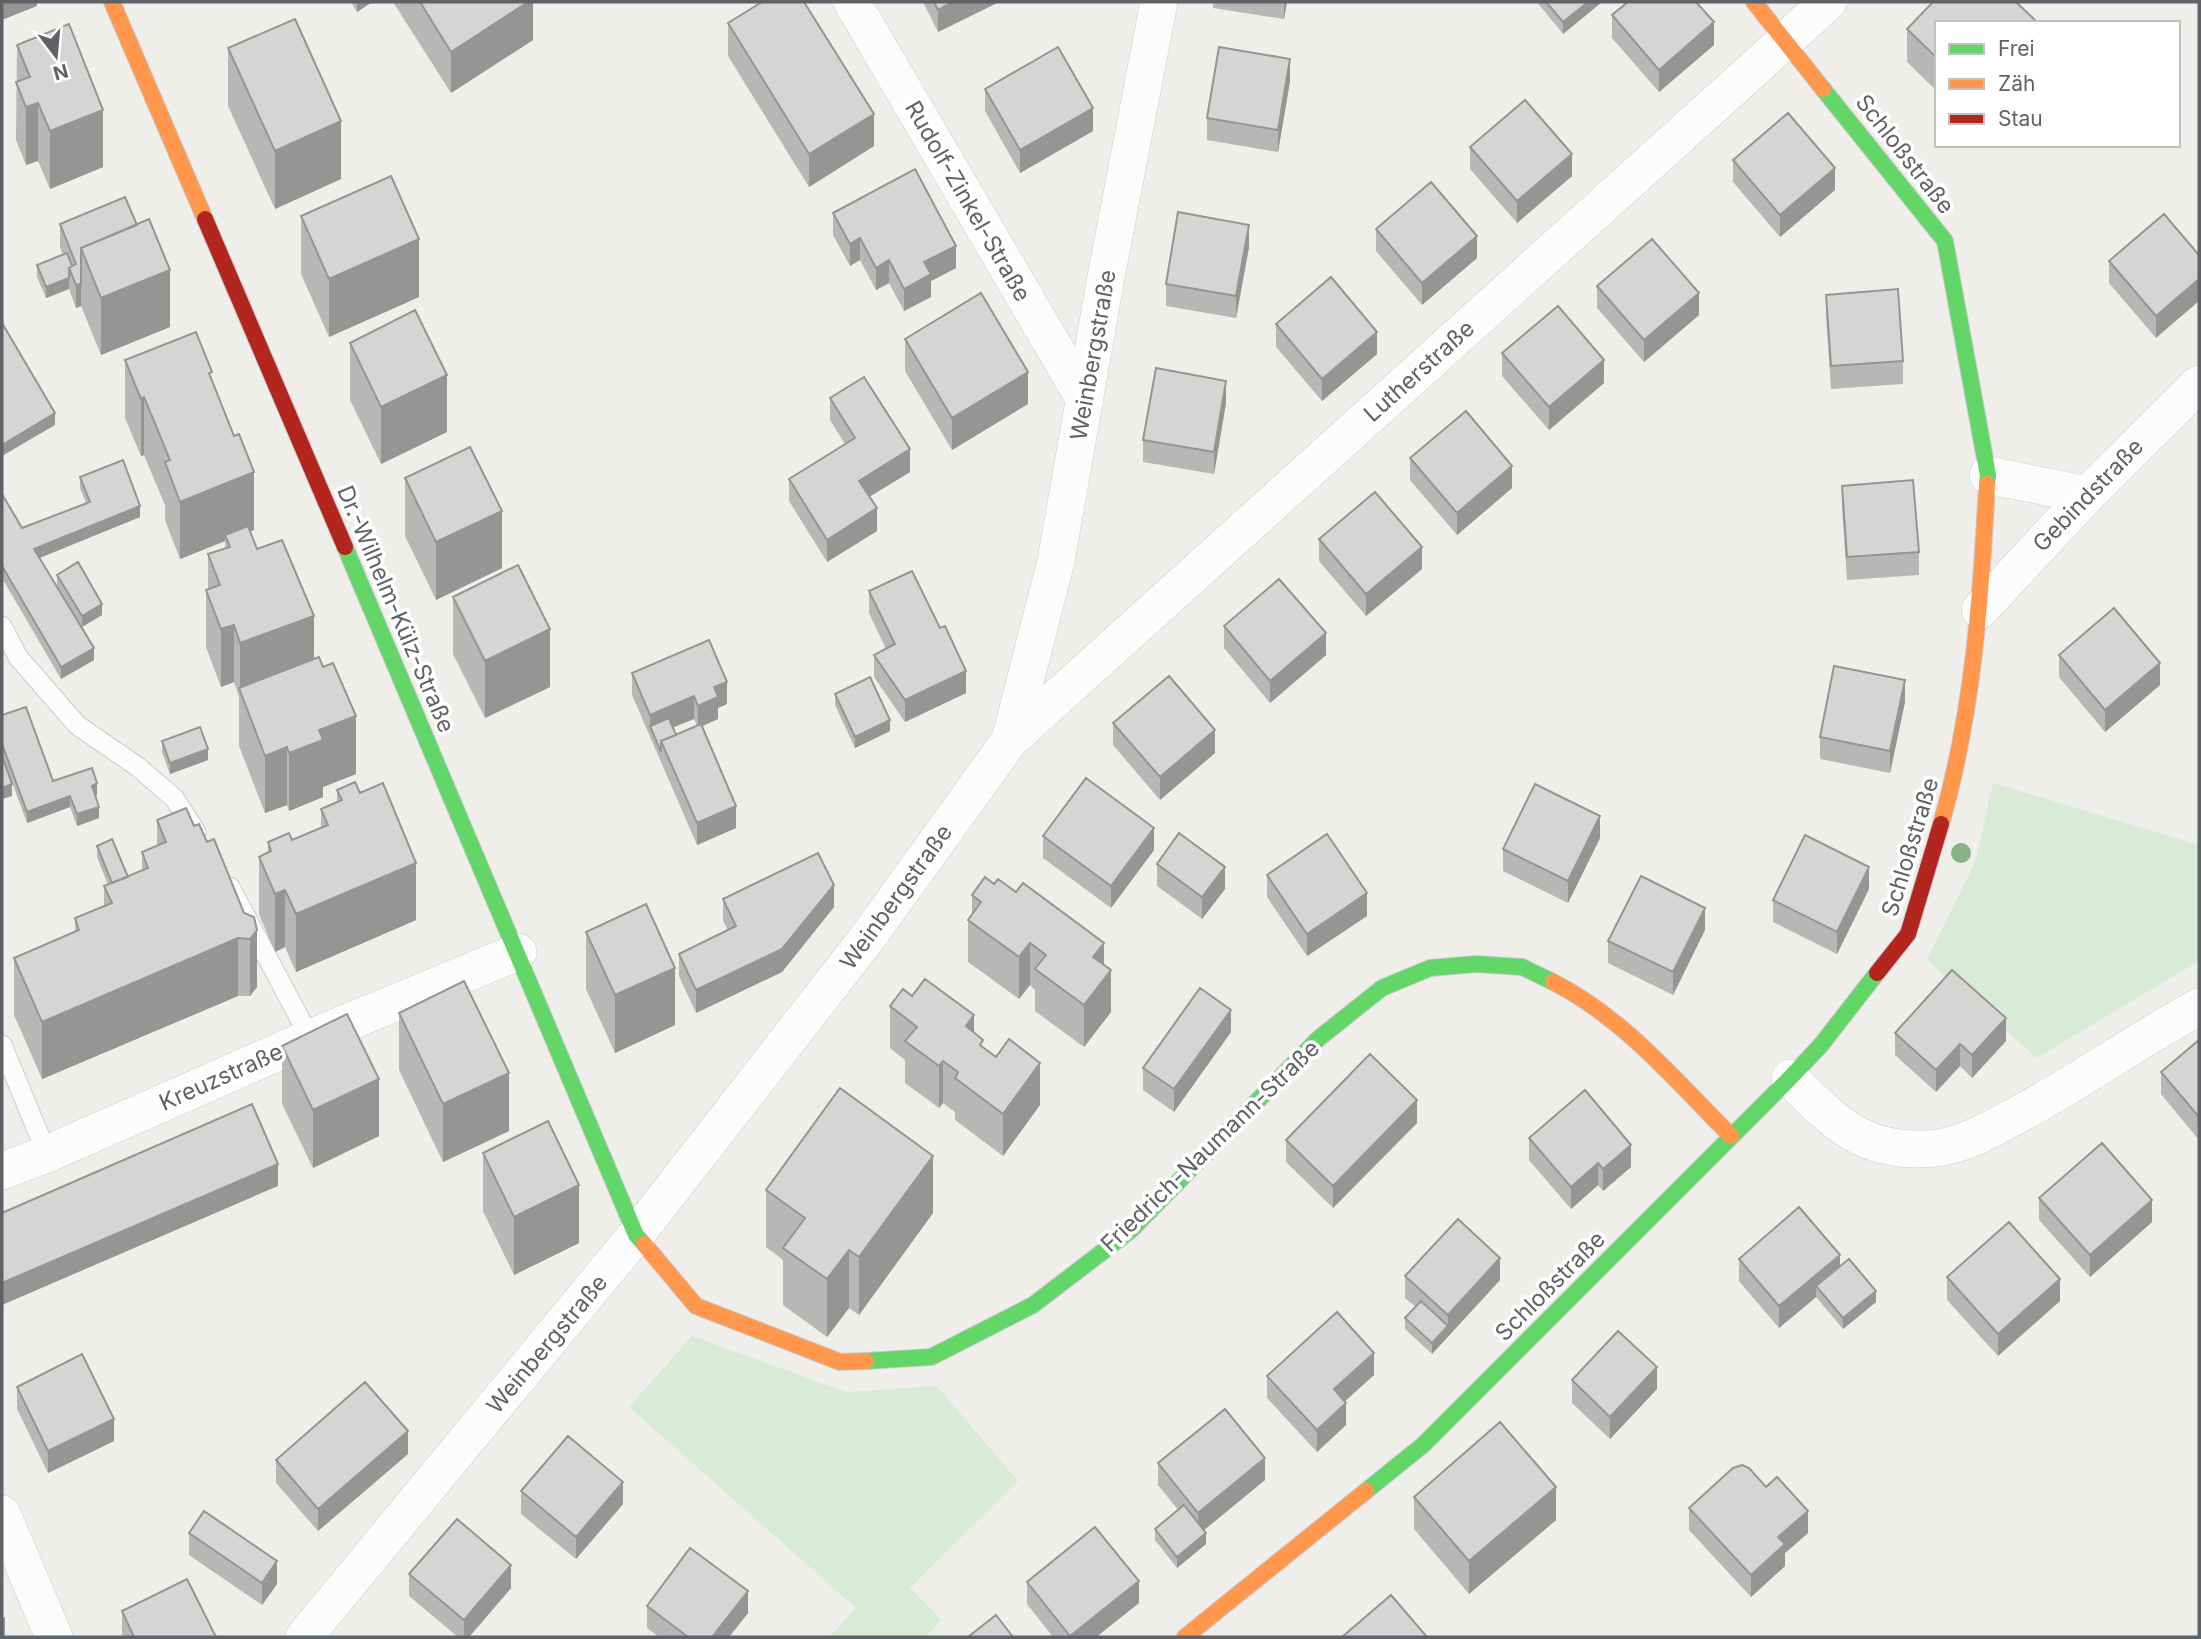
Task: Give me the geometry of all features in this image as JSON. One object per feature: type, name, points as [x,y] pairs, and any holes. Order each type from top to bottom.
[{"type":"street","name":"Dr.-Wilhelm-Külz-Straße","points":[[112,2],[518,952],[636,1236]]},
{"type":"street","name":"Rudolf-Zinkel-Straße","points":[[852,2],[1085,400]]},
{"type":"street","name":"Weinbergstraße","points":[[304,1637],[636,1236],[868,937],[1010,740],[1056,561],[1106,277],[1159,2]]},
{"type":"street","name":"Schloßstraße","points":[[1185,1637],[1423,1445],[1790,1078],[1821,1045],[1908,934],[1955,776],[1980,610],[1989,475],[1945,241],[1754,2]]},
{"type":"street","name":"Lutherstraße","points":[[1010,740],[1828,2]]},
{"type":"street","name":"Gebindstraße","points":[[1980,610],[2087,495],[2199,384]]},
{"type":"street","points":[[1989,475],[2087,495]]},
{"type":"street","name":"Kreuzstraße","points":[[2,1171],[518,952]]},
{"type":"street","name":"Friedrich-Naumann-Straße","points":[[636,1236],[696,1306],[840,1362],[931,1357],[1033,1305],[1131,1230],[1318,1039],[1382,988],[1430,968],[1476,964],[1522,967],[1570,991],[1624,1029],[1731,1136]]},
{"type":"street","points":[[1790,1078],[1829,1114],[1860,1136],[1901,1149],[1938,1148],[1991,1129],[2056,1094],[2199,1007]]},
{"type":"street","points":[[2,1514],[54,1637]]},
{"type":"lane","points":[[2,626],[19,657],[77,725],[138,767],[175,799],[209,853]]},
{"type":"lane","points":[[222,875],[236,896],[310,1038]]},
{"type":"lane","points":[[2,1045],[47,1154]]},
{"type":"green space","points":[[1993,783],[2199,845],[2199,961],[2037,1058],[1927,960],[1975,863]]},
{"type":"green space","points":[[692,1336],[846,1392],[937,1386],[1018,1481],[910,1588],[941,1619],[926,1637],[829,1637],[856,1608],[629,1407]]},
{"type":"building","points":[[420,2],[528,2],[451,52]]},
{"type":"building","points":[[762,2],[804,2],[874,114],[809,154],[728,23]]},
{"type":"building","points":[[934,2],[953,2],[938,10]]},
{"type":"building","points":[[1546,2],[1588,2],[1563,22]]},
{"type":"building","points":[[1628,2],[1696,2],[1714,22],[1659,70],[1612,15]]},
{"type":"building","points":[[1933,2],[2016,2],[2035,20],[1935,21],[1935,56],[1907,29]]},
{"type":"building","points":[[295,19],[341,121],[275,151],[228,48]]},
{"type":"building","points":[[69,24],[103,110],[50,131],[38,103],[26,107],[16,82],[30,77],[17,45]]},
{"type":"building","points":[[1058,47],[1093,108],[1020,150],[985,89]]},
{"type":"building","points":[[1219,47],[1290,59],[1278,130],[1207,118]]},
{"type":"building","points":[[1525,100],[1572,154],[1517,201],[1470,147]]},
{"type":"building","points":[[1788,113],[1835,168],[1780,215],[1733,160]]},
{"type":"building","points":[[915,169],[956,246],[924,262],[931,274],[904,289],[889,260],[876,268],[860,238],[850,244],[833,213]]},
{"type":"building","points":[[391,176],[419,239],[329,279],[301,216]]},
{"type":"building","points":[[1431,182],[1477,236],[1422,283],[1376,229]]},
{"type":"building","points":[[125,197],[137,225],[81,248],[81,284],[76,285],[69,268],[76,264],[60,224]]},
{"type":"building","points":[[1178,212],[1249,225],[1236,296],[1166,284]]},
{"type":"building","points":[[2164,214],[2199,255],[2199,279],[2156,316],[2109,261]]},
{"type":"building","points":[[149,219],[170,270],[101,298],[81,248]]},
{"type":"building","points":[[1652,239],[1699,293],[1644,340],[1597,286]]},
{"type":"building","points":[[67,253],[72,266],[69,268],[69,278],[46,287],[37,265]]},
{"type":"building","points":[[1331,277],[1377,332],[1322,379],[1276,324]]},
{"type":"building","points":[[1898,289],[1903,361],[1831,366],[1826,295]]},
{"type":"building","points":[[981,293],[1028,372],[952,418],[905,339]]},
{"type":"building","points":[[1558,306],[1604,360],[1549,407],[1502,353]]},
{"type":"building","points":[[415,310],[447,375],[381,407],[350,343]]},
{"type":"building","points":[[2,323],[55,413],[2,445]]},
{"type":"building","points":[[196,332],[234,436],[239,434],[254,472],[180,502],[165,462],[170,460],[144,397],[141,399],[125,360]]},
{"type":"building","points":[[1156,368],[1226,381],[1214,452],[1143,440]]},
{"type":"building","points":[[864,377],[910,449],[859,481],[877,508],[827,540],[789,479],[855,438],[830,398]]},
{"type":"building","points":[[1466,411],[1512,466],[1457,513],[1410,458]]},
{"type":"building","points":[[470,447],[502,511],[436,542],[405,478]]},
{"type":"building","points":[[123,460],[140,506],[34,549],[94,648],[61,667],[2,566],[2,494],[22,528],[90,502],[80,477]]},
{"type":"building","points":[[1913,480],[1919,552],[1847,557],[1842,486]]},
{"type":"building","points":[[1375,492],[1422,547],[1366,594],[1319,539]]},
{"type":"building","points":[[248,526],[257,549],[282,540],[314,616],[240,643],[234,625],[221,629],[206,590],[220,585],[208,554],[230,547],[225,535]]},
{"type":"building","points":[[78,562],[102,604],[82,616],[57,575]]},
{"type":"building","points":[[518,565],[550,629],[485,661],[453,597]]},
{"type":"building","points":[[912,571],[940,628],[945,626],[966,671],[905,700],[874,655],[895,644],[869,591]]},
{"type":"building","points":[[1279,579],[1326,633],[1270,681],[1224,626]]},
{"type":"building","points":[[2114,608],[2160,663],[2105,710],[2059,655]]},
{"type":"building","points":[[709,640],[727,682],[714,687],[718,697],[698,706],[694,696],[650,715],[632,673]]},
{"type":"building","points":[[319,657],[323,667],[333,663],[356,716],[319,730],[323,740],[289,753],[287,747],[265,756],[239,688]]},
{"type":"building","points":[[1834,666],[1905,680],[1890,751],[1820,737]]},
{"type":"building","points":[[1169,676],[1215,730],[1160,777],[1113,723]]},
{"type":"building","points":[[870,677],[890,720],[855,737],[835,694]]},
{"type":"building","points":[[26,707],[53,781],[92,768],[97,783],[92,786],[99,807],[77,814],[70,796],[27,812],[2,744],[2,715]]},
{"type":"building","points":[[669,718],[676,735],[661,741],[661,752],[650,726]]},
{"type":"building","points":[[701,724],[736,806],[697,823],[661,741]]},
{"type":"building","points":[[200,727],[208,749],[170,763],[162,741]]},
{"type":"building","points":[[2,756],[12,784],[2,788]]},
{"type":"building","points":[[1086,778],[1154,828],[1111,886],[1043,836]]},
{"type":"building","points":[[355,782],[360,793],[383,783],[416,863],[296,914],[285,890],[275,894],[259,857],[271,851],[268,842],[289,833],[292,840],[328,825],[321,809],[342,800],[337,790]]},
{"type":"building","points":[[1535,784],[1600,816],[1568,881],[1503,849]]},
{"type":"building","points":[[186,808],[194,826],[199,824],[207,842],[214,839],[244,913],[254,917],[257,930],[250,939],[238,938],[42,1022],[14,958],[79,930],[75,918],[112,903],[104,886],[148,868],[142,852],[166,842],[157,820]]},
{"type":"building","points":[[1179,833],[1225,867],[1202,897],[1157,864]]},
{"type":"building","points":[[1327,834],[1367,893],[1307,934],[1267,875]]},
{"type":"building","points":[[1805,835],[1869,867],[1837,932],[1773,900]]},
{"type":"building","points":[[112,839],[128,877],[112,883],[97,846]]},
{"type":"building","points":[[818,853],[834,885],[782,949],[696,990],[679,954],[736,926],[723,899]]},
{"type":"building","points":[[1641,876],[1705,908],[1673,972],[1608,941]]},
{"type":"building","points":[[985,877],[994,884],[998,879],[1016,892],[1023,883],[1104,943],[1093,957],[1111,970],[1084,1005],[1035,969],[1046,955],[1030,943],[1019,957],[968,920],[981,902],[972,895]]},
{"type":"building","points":[[646,904],[675,968],[615,995],[586,932]]},
{"type":"building","points":[[1952,970],[2006,1018],[1972,1055],[1960,1044],[1936,1070],[1895,1033]]},
{"type":"building","points":[[925,979],[974,1015],[966,1026],[983,1040],[980,1045],[996,1057],[1009,1039],[1040,1063],[1003,1114],[955,1078],[958,1072],[943,1061],[939,1066],[905,1041],[917,1027],[890,1006],[903,989],[912,996]]},
{"type":"building","points":[[464,981],[509,1073],[443,1104],[399,1013]]},
{"type":"building","points":[[1200,988],[1231,1010],[1174,1089],[1143,1068]]},
{"type":"building","points":[[347,1014],[379,1079],[313,1110],[282,1046]]},
{"type":"building","points":[[2199,1040],[2199,1117],[2161,1072]]},
{"type":"building","points":[[1370,1054],[1417,1100],[1333,1186],[1286,1140]]},
{"type":"building","points":[[840,1088],[933,1156],[859,1257],[849,1250],[827,1279],[783,1248],[805,1218],[766,1190]]},
{"type":"building","points":[[1585,1090],[1631,1145],[1603,1169],[1598,1163],[1571,1187],[1529,1138]]},
{"type":"building","points":[[252,1104],[278,1164],[2,1283],[2,1213]]},
{"type":"building","points":[[548,1121],[579,1185],[514,1217],[483,1153]]},
{"type":"building","points":[[2102,1143],[2152,1200],[2090,1255],[2039,1198]]},
{"type":"building","points":[[1799,1207],[1840,1255],[1779,1306],[1739,1259]]},
{"type":"building","points":[[1458,1219],[1500,1258],[1448,1315],[1405,1276]]},
{"type":"building","points":[[2009,1222],[2060,1279],[1998,1334],[1947,1277]]},
{"type":"building","points":[[1849,1259],[1876,1291],[1843,1318],[1816,1286]]},
{"type":"building","points":[[1421,1301],[1448,1326],[1432,1343],[1405,1318]]},
{"type":"building","points":[[1337,1312],[1374,1353],[1334,1389],[1346,1403],[1317,1430],[1267,1376]]},
{"type":"building","points":[[1618,1331],[1657,1367],[1610,1417],[1572,1380]]},
{"type":"building","points":[[82,1354],[114,1419],[48,1451],[17,1387]]},
{"type":"building","points":[[365,1382],[408,1431],[318,1509],[276,1460]]},
{"type":"building","points":[[1225,1409],[1265,1458],[1198,1513],[1158,1463]]},
{"type":"building","points":[[1500,1422],[1556,1487],[1469,1561],[1414,1497]]},
{"type":"building","points":[[568,1436],[623,1482],[576,1537],[521,1491]]},
{"type":"building","points":[[1742,1465],[1749,1468],[1766,1487],[1777,1477],[1808,1511],[1778,1537],[1785,1544],[1751,1575],[1689,1508],[1733,1468]]},
{"type":"building","points":[[1184,1505],[1206,1533],[1177,1557],[1155,1529]]},
{"type":"building","points":[[204,1511],[277,1561],[262,1583],[189,1533]]},
{"type":"building","points":[[457,1519],[511,1565],[464,1620],[409,1574]]},
{"type":"building","points":[[1095,1527],[1139,1581],[1070,1636],[1027,1582]]},
{"type":"building","points":[[690,1548],[748,1591],[712,1637],[688,1637],[647,1606]]},
{"type":"building","points":[[187,1579],[216,1637],[134,1637],[122,1611]]},
{"type":"building","points":[[1391,1595],[1427,1637],[1342,1637]]},
{"type":"building","points":[[996,1615],[1013,1637],[968,1637]]},
{"type":"traffic: fast","points":[[1823,89],[1945,241],[1988,475],[1987,484]]},
{"type":"traffic: fast","points":[[345,547],[636,1235],[644,1244]]},
{"type":"traffic: fast","points":[[866,1361],[931,1357],[1033,1305],[1131,1230],[1318,1039],[1382,988],[1430,968],[1476,964],[1522,967],[1553,982]]},
{"type":"traffic: fast","points":[[1366,1491],[1423,1445],[1790,1078],[1821,1045],[1877,973]]},
{"type":"traffic: slow","points":[[112,2],[205,219]]},
{"type":"traffic: slow","points":[[1754,2],[1823,89]]},
{"type":"traffic: slow","points":[[1941,824],[1961,740],[1974,656],[1987,484]]},
{"type":"traffic: slow","points":[[1553,982],[1579,997],[1626,1032],[1731,1136]]},
{"type":"traffic: slow","points":[[644,1244],[696,1306],[840,1362],[866,1361]]},
{"type":"traffic: slow","points":[[1185,1637],[1366,1491]]},
{"type":"traffic: jam","points":[[205,219],[345,547]]},
{"type":"traffic: jam","points":[[1877,973],[1908,934],[1941,824]]}]
